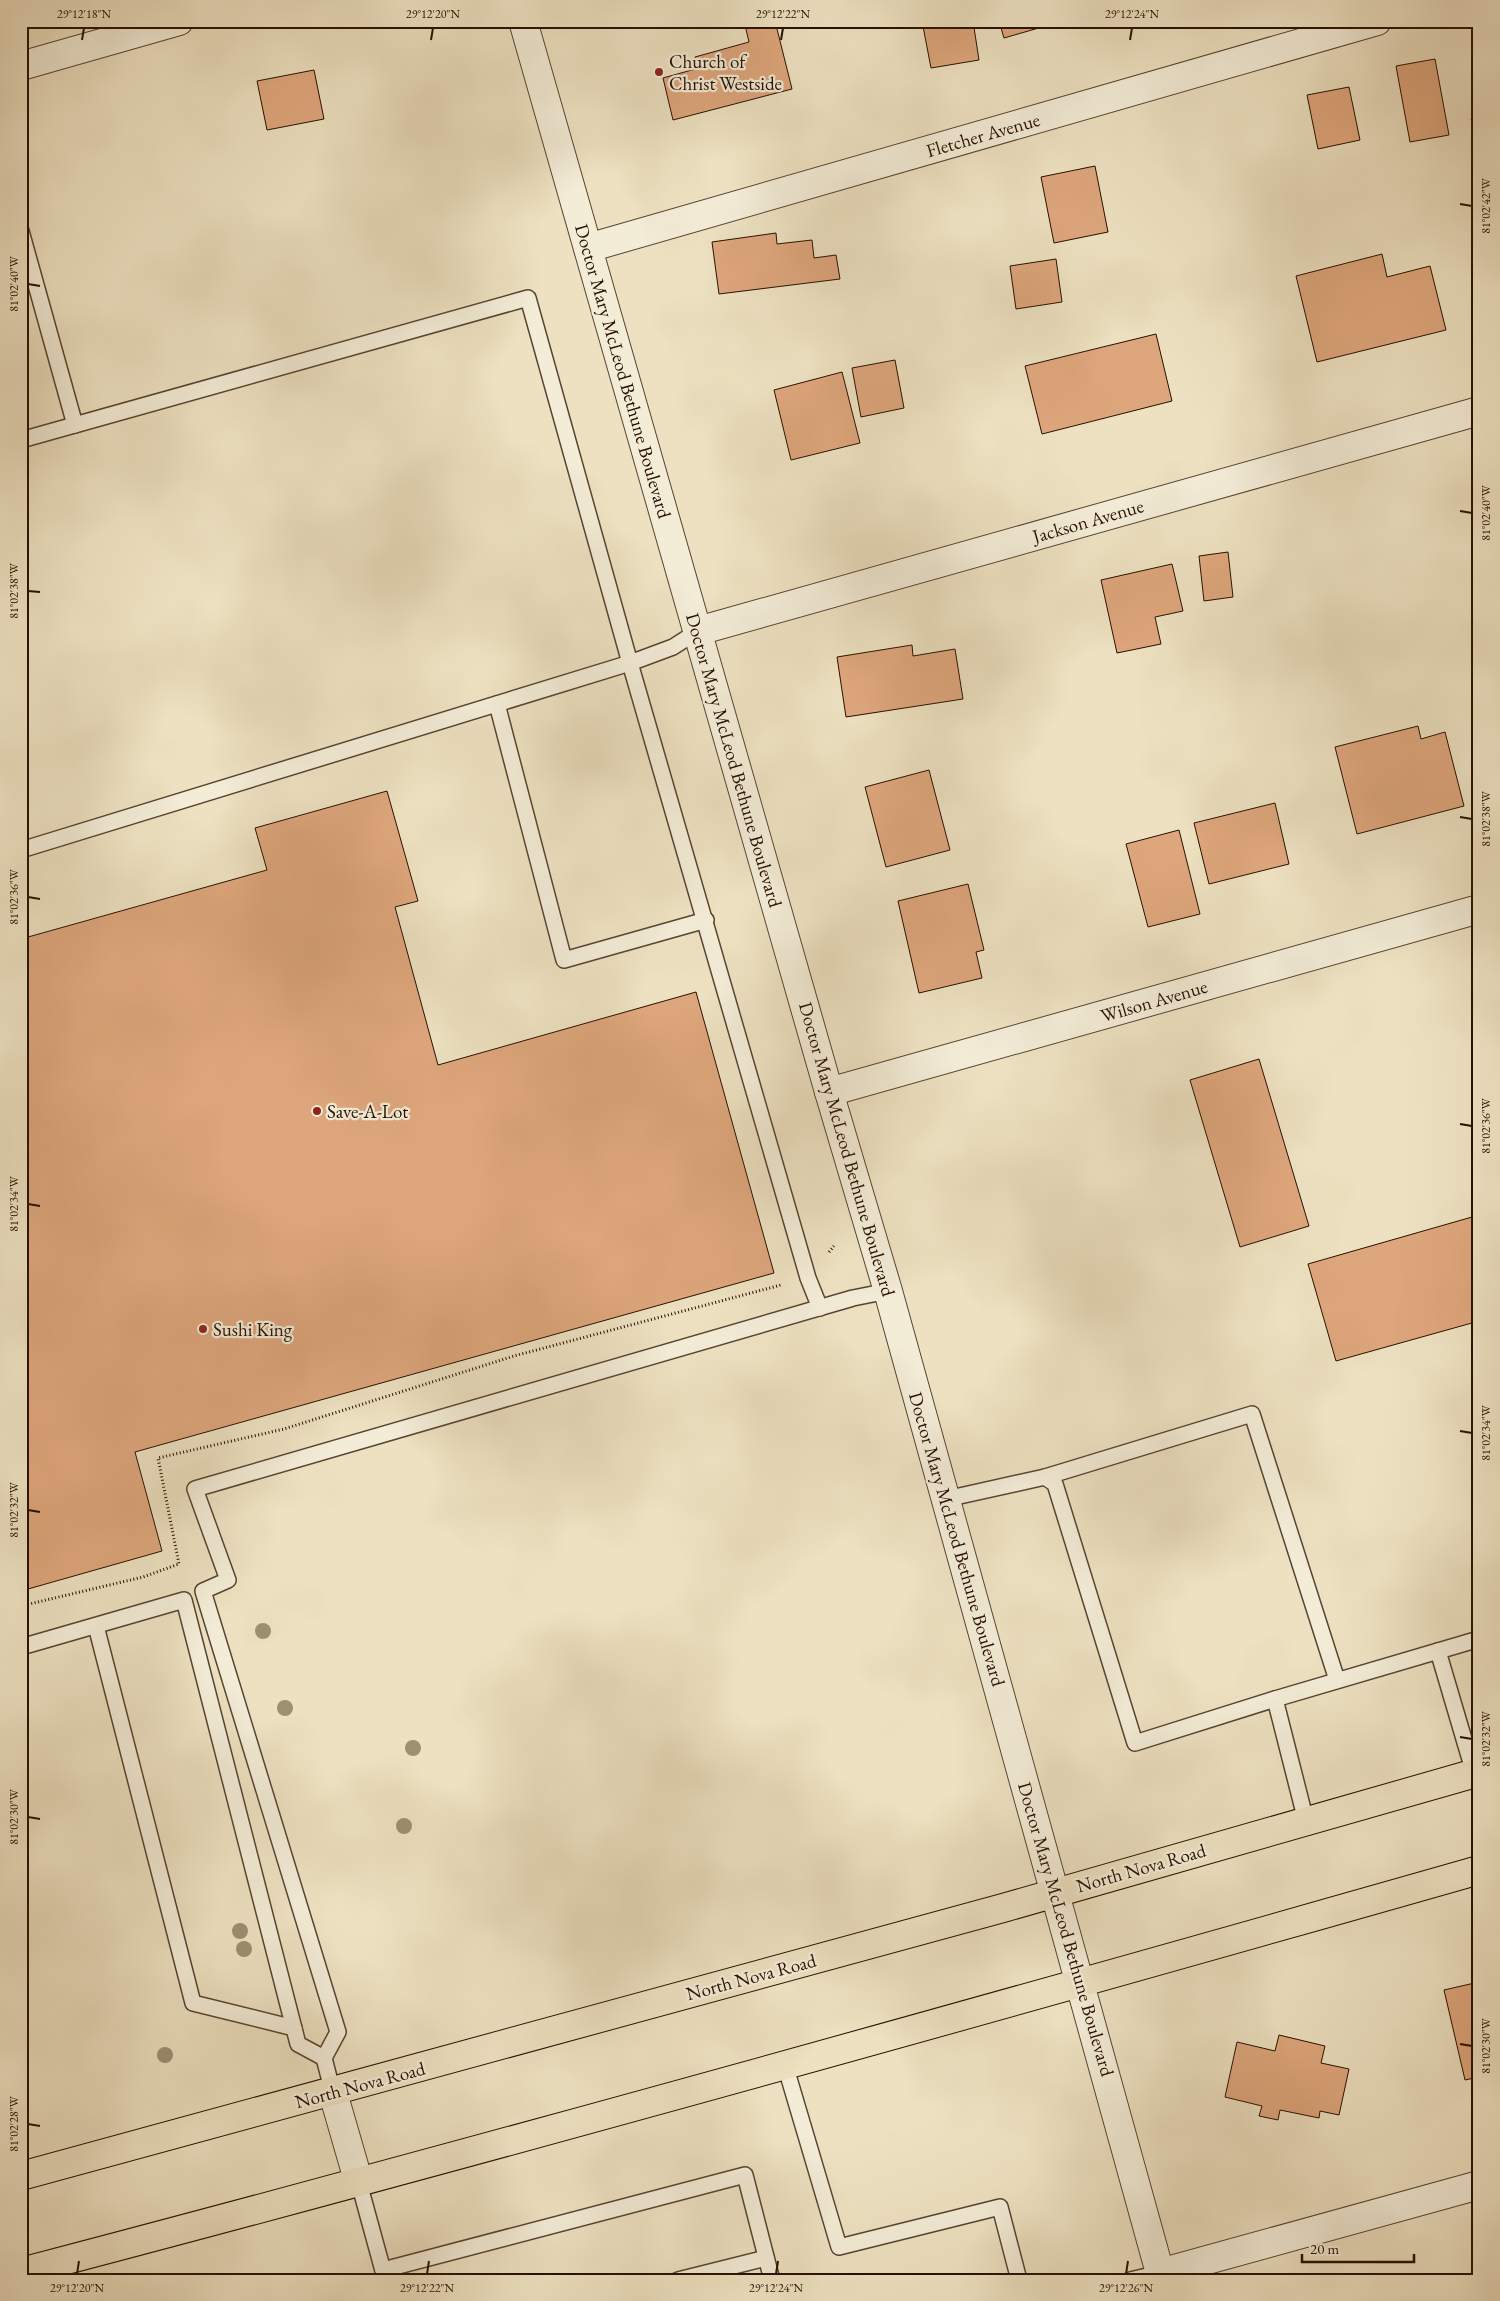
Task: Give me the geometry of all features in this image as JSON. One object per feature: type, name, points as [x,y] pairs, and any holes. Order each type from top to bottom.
[{"type":"main road","name":"North Nova Road","points":[[21,2176],[333,2092],[1056,1892],[1476,1773]]},
{"type":"main road","points":[[21,2272],[359,2183],[1081,1983],[1479,1870]]},
{"type":"street","name":"Doctor Mary McLeod Bethune Boulevard","points":[[523,21],[829,1092],[888,1291],[1161,2276]]},
{"type":"street","name":"Fletcher Avenue","points":[[588,248],[1377,21]]},
{"type":"street","points":[[21,66],[175,22]]},
{"type":"street","name":"Jackson Avenue","points":[[698,631],[1479,411]]},
{"type":"street","name":"Wilson Avenue","points":[[829,1092],[1479,909]]},
{"type":"street","points":[[333,2092],[359,2183]]},
{"type":"street","points":[[1161,2276],[1479,2185]]},
{"type":"lane","points":[[21,231],[75,425]]},
{"type":"lane","points":[[21,440],[528,298],[630,663],[706,920],[808,1278],[820,1308]]},
{"type":"lane","points":[[21,850],[630,663],[673,647],[698,631]]},
{"type":"lane","points":[[497,704],[564,960],[706,920]]},
{"type":"lane","points":[[333,2092],[324,2058],[338,2032],[203,1591],[228,1580],[195,1489],[820,1308],[888,1291]]},
{"type":"lane","points":[[946,1499],[1045,1478],[1252,1414],[1337,1680]]},
{"type":"lane","points":[[1045,1478],[1055,1484],[1135,1743],[1337,1680],[1479,1639]]},
{"type":"lane","points":[[21,1647],[184,1600],[298,2044],[324,2058]]},
{"type":"lane","points":[[96,1626],[193,2003],[294,2028]]},
{"type":"lane","points":[[1438,1651],[1476,1773]]},
{"type":"lane","points":[[1275,1699],[1306,1821]]},
{"type":"lane","points":[[785,2065],[839,2247],[1000,2207],[1019,2280]]},
{"type":"lane","points":[[359,2183],[384,2275],[745,2175],[772,2280]]},
{"type":"lane","points":[[678,2280],[766,2258]]},
{"type":"lane","points":[[1130,2280],[1161,2276]]},
{"type":"building","points":[[744,21],[775,21],[792,89],[673,120],[663,78],[699,68],[695,57],[749,42]]},
{"type":"building","points":[[922,21],[973,21],[979,60],[931,68]]},
{"type":"building","points":[[999,21],[1063,21],[1004,38]]},
{"type":"building","points":[[1133,21],[1147,21],[1134,25]]},
{"type":"building","points":[[1435,59],[1449,135],[1410,142],[1396,66]]},
{"type":"building","points":[[314,70],[324,119],[267,130],[257,81]]},
{"type":"building","points":[[1349,87],[1360,140],[1318,149],[1307,95]]},
{"type":"building","points":[[1479,116],[1479,144],[1471,119]]},
{"type":"building","points":[[1095,166],[1108,232],[1054,243],[1041,177]]},
{"type":"building","points":[[776,233],[777,244],[812,240],[814,258],[836,255],[840,279],[719,294],[712,242]]},
{"type":"building","points":[[1382,254],[1387,277],[1430,266],[1446,330],[1317,362],[1296,276]]},
{"type":"building","points":[[1056,259],[1062,302],[1016,309],[1010,266]]},
{"type":"building","points":[[1156,334],[1172,401],[1042,434],[1025,366]]},
{"type":"building","points":[[895,360],[904,408],[861,417],[852,368]]},
{"type":"building","points":[[842,372],[860,443],[791,460],[774,390]]},
{"type":"building","points":[[1228,552],[1233,597],[1204,601],[1199,556]]},
{"type":"building","points":[[1172,564],[1183,611],[1155,617],[1161,644],[1117,653],[1101,580]]},
{"type":"building","points":[[912,645],[913,656],[955,649],[963,699],[846,717],[837,657]]},
{"type":"building","points":[[1418,726],[1421,739],[1445,732],[1464,806],[1357,834],[1335,747]]},
{"type":"building","points":[[929,770],[950,850],[886,867],[865,787]]},
{"type":"building","points":[[387,791],[418,901],[395,907],[438,1065],[696,992],[774,1273],[135,1452],[162,1551],[21,1591],[21,939],[267,870],[255,828]]},
{"type":"building","points":[[1275,803],[1289,864],[1209,884],[1194,823]]},
{"type":"building","points":[[1179,830],[1200,914],[1148,927],[1126,844]]},
{"type":"building","points":[[968,884],[984,950],[976,952],[982,978],[919,993],[898,901]]},
{"type":"building","points":[[1259,1059],[1309,1226],[1240,1247],[1190,1080]]},
{"type":"building","points":[[1479,1215],[1479,1321],[1336,1361],[1308,1264]]},
{"type":"building","points":[[1479,1982],[1479,2077],[1465,2080],[1444,1990]]},
{"type":"building","points":[[1279,2035],[1325,2046],[1321,2063],[1349,2069],[1339,2115],[1320,2111],[1319,2118],[1280,2110],[1278,2120],[1259,2116],[1262,2106],[1225,2097],[1237,2042],[1275,2051]]},
{"type":"building","points":[[970,2274],[972,2280],[947,2280]]},
{"type":"place","name":"Church of Christ Westside","points":[[659,72]]},
{"type":"place","name":"Save-A-Lot","points":[[317,1111]]},
{"type":"place","name":"Sushi King","points":[[203,1329]]}]
